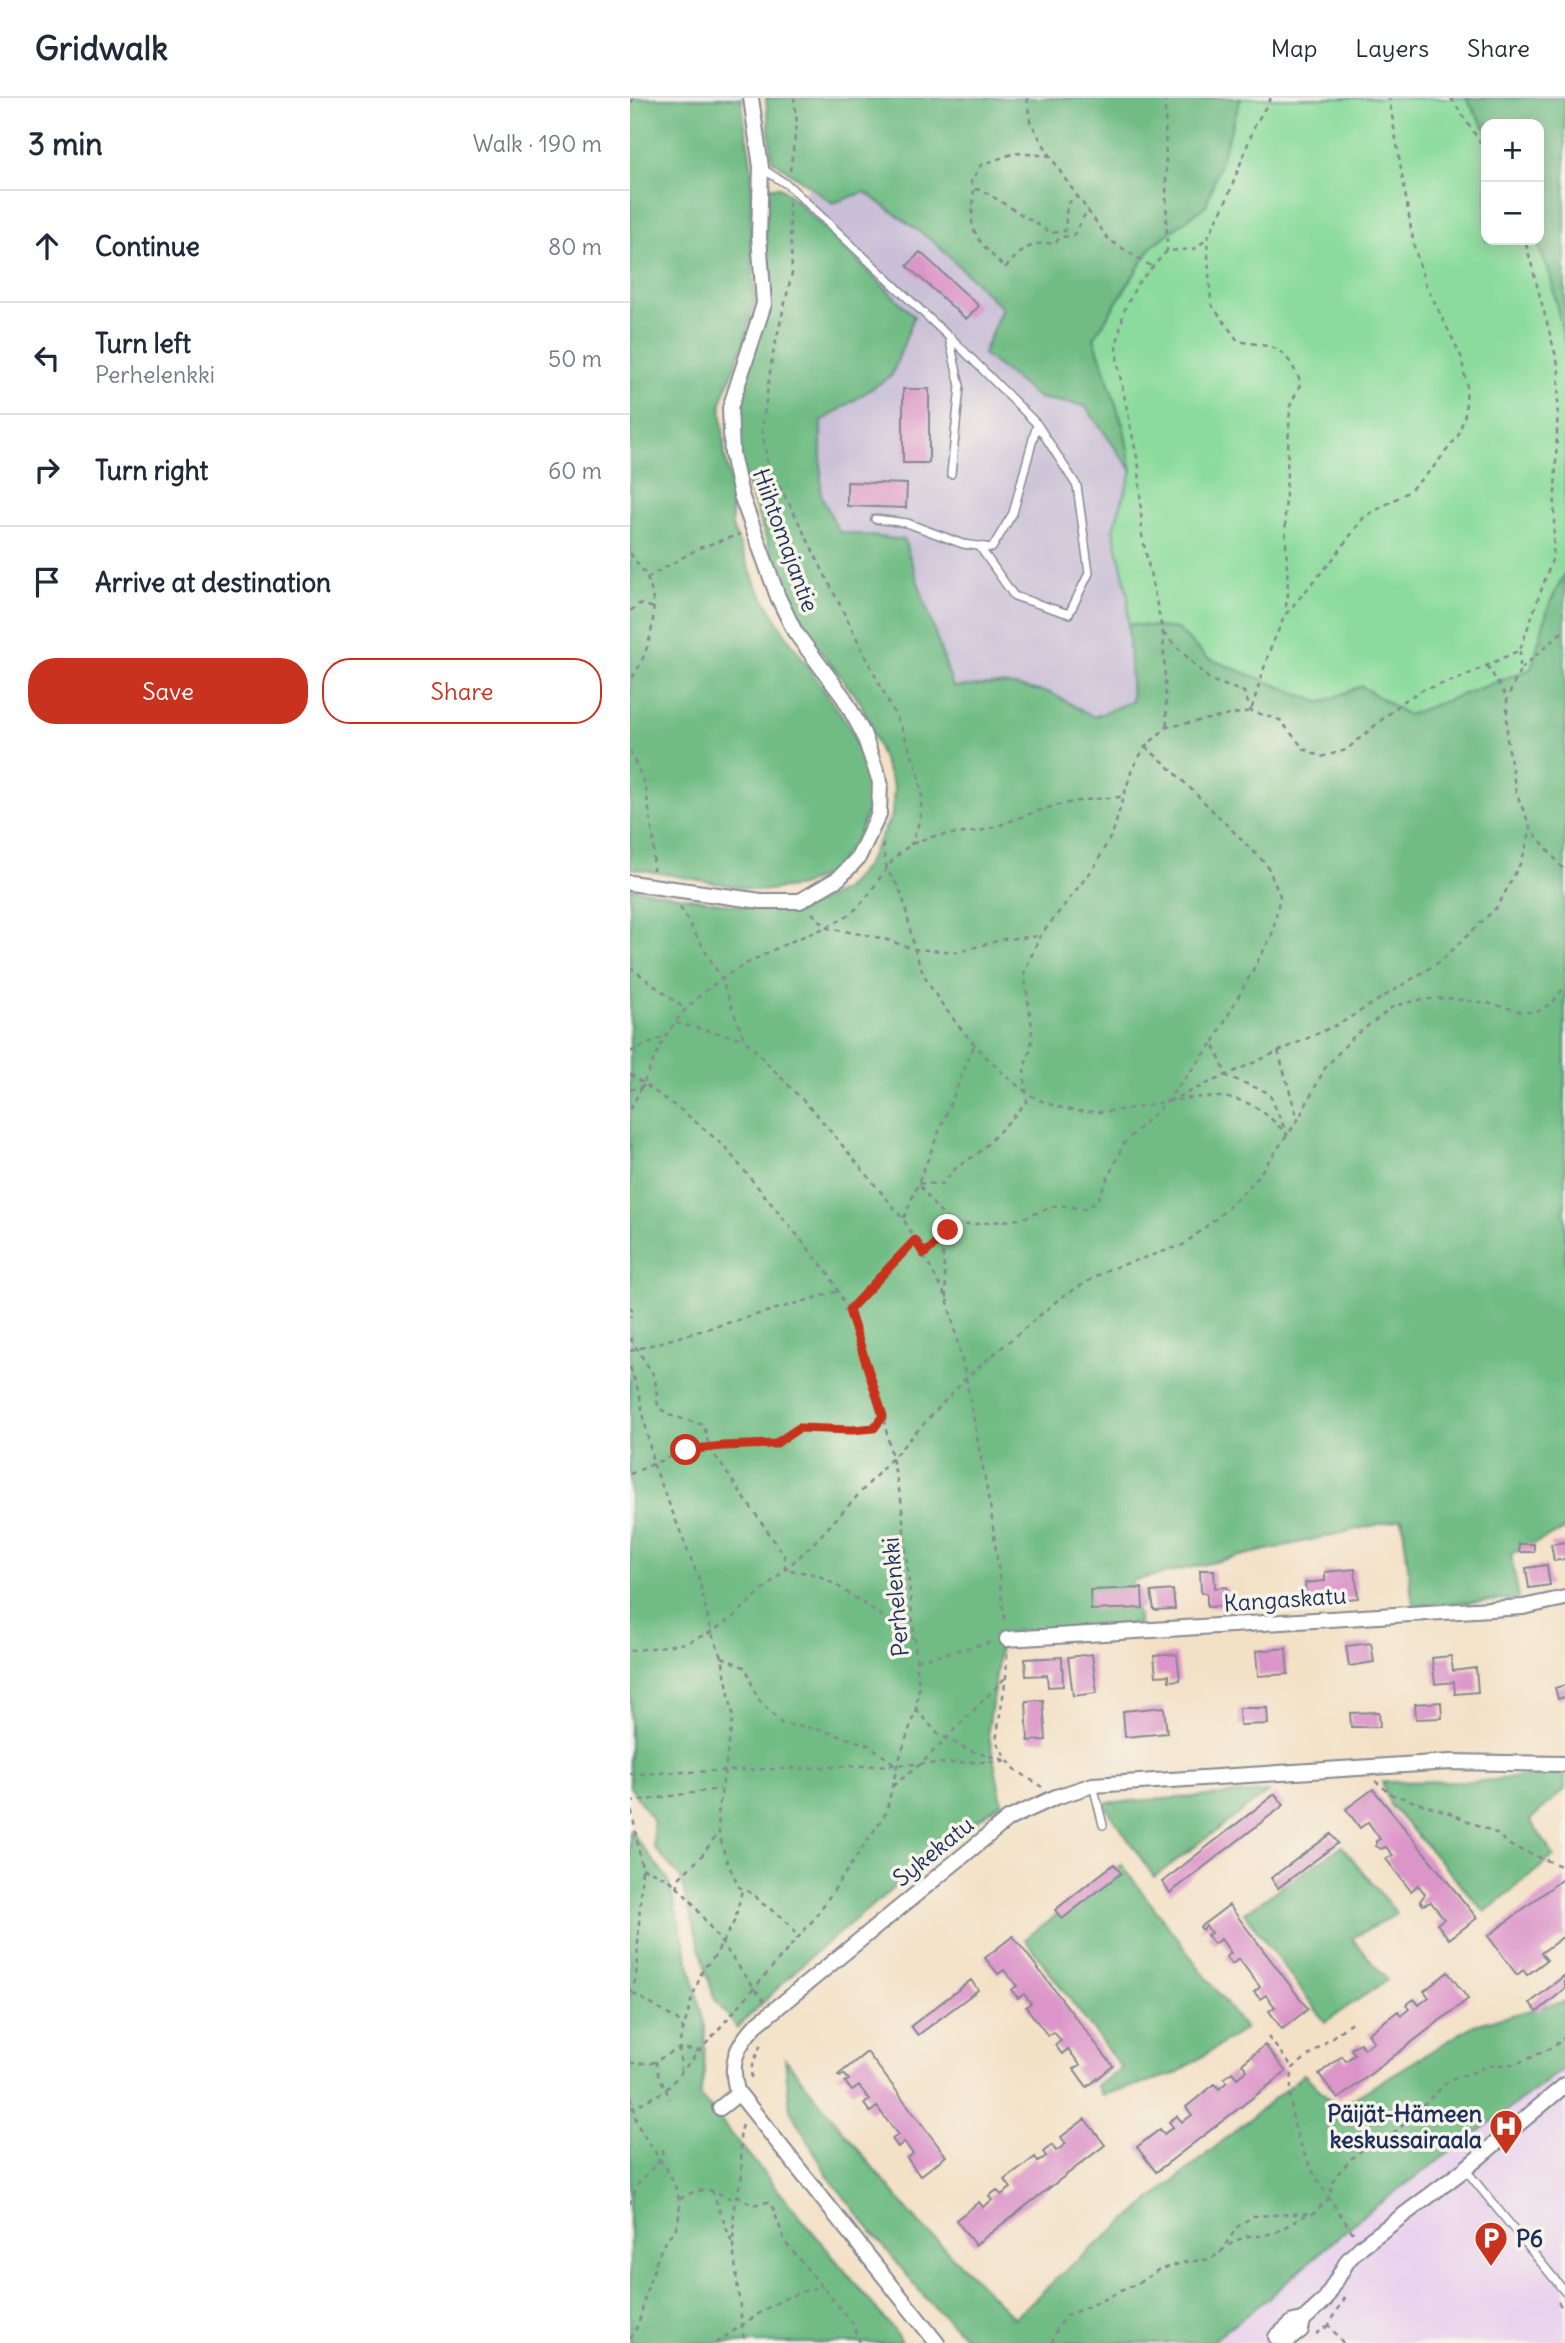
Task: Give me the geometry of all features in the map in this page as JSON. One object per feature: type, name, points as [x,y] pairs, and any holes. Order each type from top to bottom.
[{"type":"street","name":"Hiihtomajantie","points":[[751,98],[761,167],[759,236],[764,304],[730,408],[732,454],[741,495],[778,597],[795,632],[844,698],[863,733],[880,782],[878,814],[858,858],[839,878],[800,901]]},
{"type":"street","points":[[630,883],[761,901],[800,901]]},
{"type":"street","name":"Kangaskatu","points":[[1007,1639],[1523,1607],[1565,1598]]},
{"type":"street","name":"Sykekatu","points":[[937,2343],[739,2093],[732,2074],[734,2059],[743,2039],[756,2025],[1008,1819],[1056,1797],[1093,1785],[1450,1762],[1565,1765]]},
{"type":"street","points":[[1280,2340],[1293,2322],[1303,2320],[1325,2300],[1348,2260],[1362,2246],[1465,2169],[1565,2085]]},
{"type":"street","points":[[720,2108],[739,2093]]},
{"type":"lane","points":[[761,167],[788,185],[1037,424],[1077,486],[1089,573],[1069,614],[1014,596],[979,546]]},
{"type":"lane","points":[[949,337],[960,386],[951,474]]},
{"type":"lane","points":[[875,519],[907,523],[963,544],[992,548],[1013,513],[1037,424]]},
{"type":"lane","points":[[1093,1785],[1102,1825]]},
{"type":"lane","points":[[1465,2169],[1565,2292]]},
{"type":"path","points":[[630,103],[635,98]]},
{"type":"path","points":[[794,98],[797,123],[788,185],[792,273],[772,358],[762,429],[768,466],[902,729],[918,771],[922,796],[920,819],[911,845]]},
{"type":"path","points":[[1027,98],[1030,121],[1063,176],[1109,240],[1151,266]]},
{"type":"path","points":[[1165,98],[1167,251]]},
{"type":"path","points":[[1167,727],[1163,634],[1142,535],[1139,467],[1116,348],[1124,311],[1137,285],[1151,266],[1167,251],[1194,249],[1207,239],[1227,199],[1255,125],[1271,98]]},
{"type":"path","points":[[1285,615],[1333,559],[1364,517],[1408,492],[1432,469],[1458,436],[1465,414],[1467,387],[1461,356],[1425,284],[1414,246],[1389,98]]},
{"type":"path","points":[[1451,98],[1481,143]]},
{"type":"path","points":[[1051,156],[1015,153],[981,164],[971,182],[975,189],[974,227],[988,250],[1005,268],[1026,248],[1041,241],[1055,244],[1060,237],[1073,236],[1088,209]]},
{"type":"path","points":[[975,189],[982,190],[1051,233],[1065,232],[1067,204],[1078,196]]},
{"type":"path","points":[[1207,239],[1211,304],[1238,341],[1274,348],[1289,358],[1301,383],[1290,406],[1286,514],[1288,593],[1285,615],[1269,652],[1251,711]]},
{"type":"path","points":[[1520,670],[1520,650],[1553,557],[1559,368],[1526,245]]},
{"type":"path","points":[[647,578],[699,548],[754,530]]},
{"type":"path","points":[[630,553],[647,578],[654,608],[648,643],[630,681]]},
{"type":"path","points":[[630,611],[639,604],[654,608]]},
{"type":"path","points":[[1565,629],[1520,670],[1507,699],[1507,739],[1516,792],[1531,829],[1565,871]]},
{"type":"path","points":[[1163,634],[1210,680],[1244,692],[1251,711]]},
{"type":"path","points":[[918,1183],[942,1184],[955,1169],[981,1151],[1027,1102],[1024,1068],[1031,1048],[1032,1027],[1024,973],[1040,936],[1095,866],[1113,832],[1132,769],[1145,747],[1167,727],[1251,711],[1280,720],[1304,749],[1321,757],[1346,750],[1404,701],[1422,690],[1458,679],[1520,650]]},
{"type":"path","points":[[1487,665],[1507,699]]},
{"type":"path","points":[[924,1254],[958,1226],[1020,1219],[1058,1206],[1085,1209],[1097,1201],[1124,1143],[1166,1102],[1213,1043],[1272,935],[1280,895],[1266,865],[1166,764],[1145,747]]},
{"type":"path","points":[[630,751],[645,784],[654,842],[652,887]]},
{"type":"path","points":[[630,1109],[645,1084],[666,1036],[685,1010],[721,978],[791,942],[828,928],[858,909],[886,868],[911,845],[940,834],[983,830],[1047,808],[1090,799],[1123,797]]},
{"type":"path","points":[[1166,1102],[1341,1023],[1441,961],[1498,906],[1522,860],[1531,829]]},
{"type":"path","points":[[883,841],[886,868],[900,891],[914,949],[924,975],[944,1010],[1025,1091],[1042,1101],[1070,1110],[1094,1112],[1208,1097],[1237,1100],[1259,1109],[1288,1135]]},
{"type":"path","points":[[676,889],[681,912],[721,978],[744,1039],[818,1116],[904,1220],[947,1298]]},
{"type":"path","points":[[800,901],[828,928],[881,938],[914,949],[958,952],[1004,939],[1040,936]]},
{"type":"path","points":[[630,967],[685,1010]]},
{"type":"path","points":[[630,1651],[686,1643],[731,1619],[812,1545],[966,1378],[1060,1298],[1107,1270],[1183,1245],[1219,1216],[1253,1183],[1288,1135],[1325,1068],[1352,1038],[1394,1006],[1419,1000],[1446,998],[1537,1012],[1553,1002],[1565,986]]},
{"type":"path","points":[[675,1023],[744,1039]]},
{"type":"path","points":[[630,1052],[666,1036]]},
{"type":"path","points":[[904,1220],[975,1043]]},
{"type":"path","points":[[1213,1043],[1227,1076],[1269,1093],[1288,1135]]},
{"type":"path","points":[[1278,1051],[1298,1120]]},
{"type":"path","name":"Perhelenkki","points":[[630,1074],[685,1113],[724,1146],[829,1274],[849,1310],[883,1416],[901,1499],[919,1687],[916,1709],[897,1766],[887,1812],[814,1919],[681,2075],[665,2091],[630,2109]]},
{"type":"path","points":[[630,1090],[645,1084]]},
{"type":"path","points":[[918,1183],[948,1220],[948,1230],[941,1239],[947,1298],[966,1378],[991,1511],[1007,1639],[1006,1677],[996,1741],[1007,1761],[1016,1770],[1056,1797]]},
{"type":"path","points":[[849,1310],[915,1240]]},
{"type":"path","points":[[630,1351],[839,1291]]},
{"type":"path","points":[[630,1307],[633,1311],[630,1317]]},
{"type":"path","points":[[630,1338],[655,1377],[658,1407],[669,1415],[704,1425],[709,1447],[785,1555],[785,1569]]},
{"type":"path","points":[[630,1367],[639,1393],[653,1463],[699,1579],[711,1632],[722,1657],[733,1716],[718,1814],[719,1833],[726,1859],[739,1887],[755,1895],[760,1902],[782,1917],[793,1929],[797,1939]]},
{"type":"path","points":[[630,1475],[686,1450],[775,1444],[799,1428],[874,1428],[883,1416]]},
{"type":"path","points":[[785,1569],[818,1575],[915,1639]]},
{"type":"path","points":[[916,1660],[1007,1639]]},
{"type":"path","points":[[722,1657],[746,1668],[757,1698],[782,1724],[814,1728],[869,1745],[897,1766]]},
{"type":"path","points":[[893,1786],[920,1765],[1006,1677]]},
{"type":"path","points":[[916,1709],[938,1734],[968,1750],[1007,1761]]},
{"type":"path","points":[[630,1774],[1007,1761]]},
{"type":"path","points":[[1383,1776],[1370,1777],[1393,1795],[1447,1812],[1494,1832],[1511,1846],[1565,1866]]},
{"type":"path","points":[[684,2030],[677,2021],[646,1999],[630,1993],[636,1978],[642,1868],[630,1802],[720,1789]]},
{"type":"path","points":[[677,1888],[680,1877],[700,1858],[719,1833]]},
{"type":"path","points":[[642,1868],[669,1879],[691,1901],[755,1988]]},
{"type":"path","points":[[681,2075],[680,2048],[692,1998],[703,1969],[714,1956],[734,1920],[742,1890]]},
{"type":"path","points":[[1293,2068],[1354,2020]]},
{"type":"path","points":[[1052,2343],[1066,2316],[1145,2280],[1158,2270],[1218,2256],[1235,2241],[1276,2232],[1314,2213],[1328,2199],[1335,2177],[1361,2150],[1390,2135],[1446,2083],[1486,2066],[1515,2063],[1530,2058],[1553,2047],[1565,2036]]},
{"type":"path","points":[[1268,2037],[1293,2068],[1294,2124],[1312,2174],[1362,2246]]},
{"type":"path","points":[[630,2063],[656,2061],[680,2048],[699,2051]]},
{"type":"path","points":[[656,2061],[670,2099]]},
{"type":"path","points":[[630,2097],[635,2105],[637,2123],[660,2155],[680,2199],[678,2223],[660,2254],[648,2285],[638,2327],[630,2339]]},
{"type":"path","points":[[744,2343],[733,2245],[737,2196],[742,2175],[740,2131],[749,2107]]},
{"type":"path","points":[[630,2204],[638,2184],[658,2162],[664,2148]]},
{"type":"path","points":[[680,2199],[690,2192],[712,2190],[726,2199],[737,2196],[752,2205],[767,2202],[772,2205],[785,2242],[853,2324],[860,2343]]},
{"type":"path","points":[[712,2190],[733,2245]]},
{"type":"path","points":[[1218,2256],[1237,2227],[1253,2216],[1314,2213]]},
{"type":"path","points":[[716,2343],[760,2311],[784,2299],[823,2287]]},
{"type":"path","points":[[1343,2343],[1329,2325],[1349,2292]]},
{"type":"shaded area","points":[[810,188],[833,203],[865,192],[934,242],[1002,308],[1039,398],[1085,406],[1132,471],[1113,529],[1128,595],[1132,701],[1094,717],[1004,684],[953,687],[904,540],[839,532],[821,495],[821,422],[892,375],[914,316],[793,198]]},
{"type":"shaded area","name":"Päijät-Hämeen keskussairaala","points":[[1565,2068],[1565,2343],[1210,2343],[1268,2298],[1360,2218]]},
{"type":"green space","points":[[630,98],[741,98],[752,169],[751,234],[755,301],[744,342],[721,403],[725,456],[731,486],[732,527],[756,585],[784,632],[849,726],[866,757],[870,806],[857,838],[832,872],[801,886],[761,891],[630,868]]},
{"type":"green space","points":[[766,98],[1241,98],[1206,205],[1152,246],[1094,338],[1124,429],[1132,471],[1085,406],[1039,398],[983,354],[1002,308],[934,242],[865,192],[833,203],[772,160]]},
{"type":"green space","points":[[1241,98],[1466,98],[1481,122],[1481,245],[1538,245],[1550,274],[1565,344],[1565,573],[1549,605],[1532,669],[1408,715],[1361,686],[1321,703],[1207,658],[1177,629],[1128,624],[1128,595],[1113,529],[1132,471],[1124,429],[1094,338],[1152,246],[1206,205]]},
{"type":"green space","points":[[1466,98],[1565,98],[1565,344],[1550,274],[1538,245],[1544,245],[1544,119],[1481,119],[1481,122]]},
{"type":"green space","points":[[768,187],[780,187],[793,198],[914,316],[892,375],[821,422],[821,495],[839,532],[904,540],[953,687],[1004,684],[1051,693],[1094,717],[1132,701],[1128,624],[1177,629],[1207,658],[1321,703],[1361,686],[1408,715],[1531,669],[1549,605],[1565,573],[1565,1529],[1511,1554],[1519,1599],[1413,1606],[1402,1519],[1132,1581],[1139,1624],[1017,1631],[1001,1639],[988,1731],[1002,1802],[956,1836],[804,1962],[737,2028],[714,1998],[680,1877],[654,1847],[653,1820],[630,1787],[630,888],[763,910],[800,911],[844,890],[865,867],[892,815],[894,788],[861,703],[810,638],[781,582],[737,454],[735,409],[769,305],[765,237]]},
{"type":"green space","points":[[1565,1772],[1565,1789],[1530,1820],[1554,1856],[1485,1912],[1390,1805],[1382,1782],[1482,1781]]},
{"type":"green space","points":[[1268,1792],[1154,1877],[1103,1803]]},
{"type":"green space","points":[[630,1831],[668,1879],[705,2027],[704,2072],[700,2096],[902,2343],[630,2343]]},
{"type":"green space","points":[[1342,1846],[1397,1914],[1352,1938],[1387,1980],[1325,2022],[1244,1913]]},
{"type":"green space","points":[[1122,1865],[1245,2029],[1175,2074],[1102,2095],[1096,2085],[1122,2069],[1025,1939]]},
{"type":"green space","points":[[1565,2001],[1565,2068],[1360,2218],[1268,2298],[1210,2343],[972,2343],[926,2299],[830,2179],[790,2110],[785,2059],[913,2217],[1014,2318],[1066,2270],[1304,2074],[1338,2108],[1474,2025]]},
{"type":"building","points":[[920,252],[979,306],[966,319],[907,266]]},
{"type":"building","points":[[903,389],[929,389],[929,463],[903,463]]},
{"type":"building","points":[[847,482],[907,484],[906,508],[847,506]]},
{"type":"building","points":[[1565,1542],[1565,1559],[1554,1561],[1551,1544]]},
{"type":"building","points":[[1519,1544],[1534,1544],[1534,1552],[1519,1552]]},
{"type":"building","points":[[1547,1565],[1550,1585],[1529,1588],[1526,1568]]},
{"type":"building","points":[[1355,1569],[1358,1598],[1306,1602],[1305,1583],[1325,1581],[1325,1572]]},
{"type":"building","points":[[1200,1570],[1214,1570],[1215,1588],[1227,1587],[1228,1606],[1207,1607],[1207,1593],[1201,1593]]},
{"type":"building","points":[[1142,1588],[1143,1608],[1091,1610],[1090,1590]]},
{"type":"building","points":[[1173,1590],[1175,1609],[1154,1610],[1151,1592]]},
{"type":"building","points":[[1371,1643],[1374,1662],[1349,1666],[1346,1646]]},
{"type":"building","points":[[1286,1648],[1288,1674],[1258,1676],[1256,1651]]},
{"type":"building","points":[[1092,1654],[1097,1693],[1073,1696],[1068,1657]]},
{"type":"building","points":[[1177,1654],[1180,1680],[1169,1681],[1169,1675],[1156,1676],[1154,1656]]},
{"type":"building","points":[[1451,1656],[1453,1671],[1476,1668],[1478,1692],[1455,1694],[1454,1682],[1435,1684],[1432,1658]]},
{"type":"building","points":[[1062,1657],[1063,1686],[1048,1687],[1047,1675],[1026,1676],[1025,1659]]},
{"type":"building","points":[[1565,1685],[1565,1697],[1558,1699],[1555,1688]]},
{"type":"building","points":[[1043,1700],[1046,1740],[1028,1741],[1026,1701]]},
{"type":"building","points":[[1441,1702],[1442,1718],[1416,1719],[1415,1704]]},
{"type":"building","points":[[1164,1707],[1167,1733],[1125,1737],[1123,1711]]},
{"type":"building","points":[[1239,1708],[1267,1708],[1268,1724],[1240,1725]]},
{"type":"building","points":[[1379,1712],[1380,1727],[1351,1727],[1350,1713]]},
{"type":"building","points":[[1373,1789],[1477,1918],[1449,1939],[1437,1924],[1444,1919],[1431,1902],[1423,1905],[1420,1901],[1425,1894],[1418,1885],[1411,1891],[1386,1859],[1393,1855],[1386,1847],[1381,1849],[1376,1846],[1376,1841],[1380,1839],[1368,1822],[1360,1828],[1346,1809]]},
{"type":"building","points":[[1275,1794],[1284,1805],[1170,1893],[1162,1882]]},
{"type":"building","points":[[1331,1834],[1338,1843],[1278,1888],[1271,1878]]},
{"type":"building","points":[[1114,1864],[1121,1873],[1062,1919],[1055,1910]]},
{"type":"building","points":[[1565,1877],[1565,1940],[1563,1937],[1541,1953],[1547,1960],[1527,1975],[1523,1970],[1517,1975],[1488,1936]]},
{"type":"building","points":[[1229,1905],[1308,2009],[1282,2029],[1269,2011],[1275,2007],[1266,1995],[1260,1999],[1254,1992],[1260,1987],[1239,1959],[1232,1964],[1226,1957],[1231,1953],[1221,1939],[1214,1944],[1207,1935],[1211,1933],[1206,1926],[1202,1930],[1200,1927]]},
{"type":"building","points":[[1013,1936],[1113,2066],[1087,2087],[1074,2069],[1080,2065],[1068,2049],[1062,2054],[1055,2045],[1061,2041],[1054,2032],[1048,2036],[1026,2007],[1031,2003],[1024,1994],[1018,1998],[1011,1990],[1017,1986],[1004,1970],[998,1974],[985,1958]]},
{"type":"building","points":[[1448,1972],[1468,1999],[1338,2099],[1319,2074],[1342,2056],[1346,2061],[1355,2054],[1351,2049],[1360,2043],[1364,2049],[1374,2042],[1368,2034],[1398,2011],[1401,2016],[1409,2009],[1406,2005],[1414,1999],[1419,2005],[1429,1997],[1424,1991]]},
{"type":"building","points":[[1565,1975],[1565,1989],[1537,2012],[1530,2003]]},
{"type":"building","points":[[971,1980],[978,1990],[918,2035],[911,2026]]},
{"type":"building","points":[[1265,2045],[1286,2072],[1156,2172],[1137,2147],[1160,2129],[1164,2134],[1173,2127],[1169,2122],[1177,2116],[1182,2122],[1192,2115],[1186,2107],[1215,2084],[1219,2089],[1227,2082],[1224,2078],[1232,2072],[1237,2078],[1247,2070],[1242,2064]]},
{"type":"building","points":[[867,2052],[946,2156],[920,2176],[907,2158],[913,2154],[904,2142],[898,2147],[892,2139],[898,2135],[877,2107],[870,2112],[864,2104],[870,2100],[859,2086],[852,2091],[845,2082],[849,2080],[844,2074],[840,2077],[838,2075]]},
{"type":"building","points":[[1085,2119],[1105,2145],[975,2245],[956,2220],[979,2202],[983,2207],[992,2200],[989,2196],[997,2190],[1001,2195],[1011,2188],[1005,2180],[1035,2157],[1038,2162],[1046,2156],[1043,2152],[1052,2145],[1056,2151],[1066,2144],[1061,2137]]},
{"type":"place","name":"Päijät-Hämeen keskussairaala","points":[[1506,2156]]},
{"type":"place","name":"P6","points":[[1491,2268]]},
{"type":"route","points":[[686,1450],[775,1444],[799,1428],[852,1430],[874,1428],[879,1424],[883,1416],[849,1310],[915,1240],[924,1254],[948,1230]]}]
